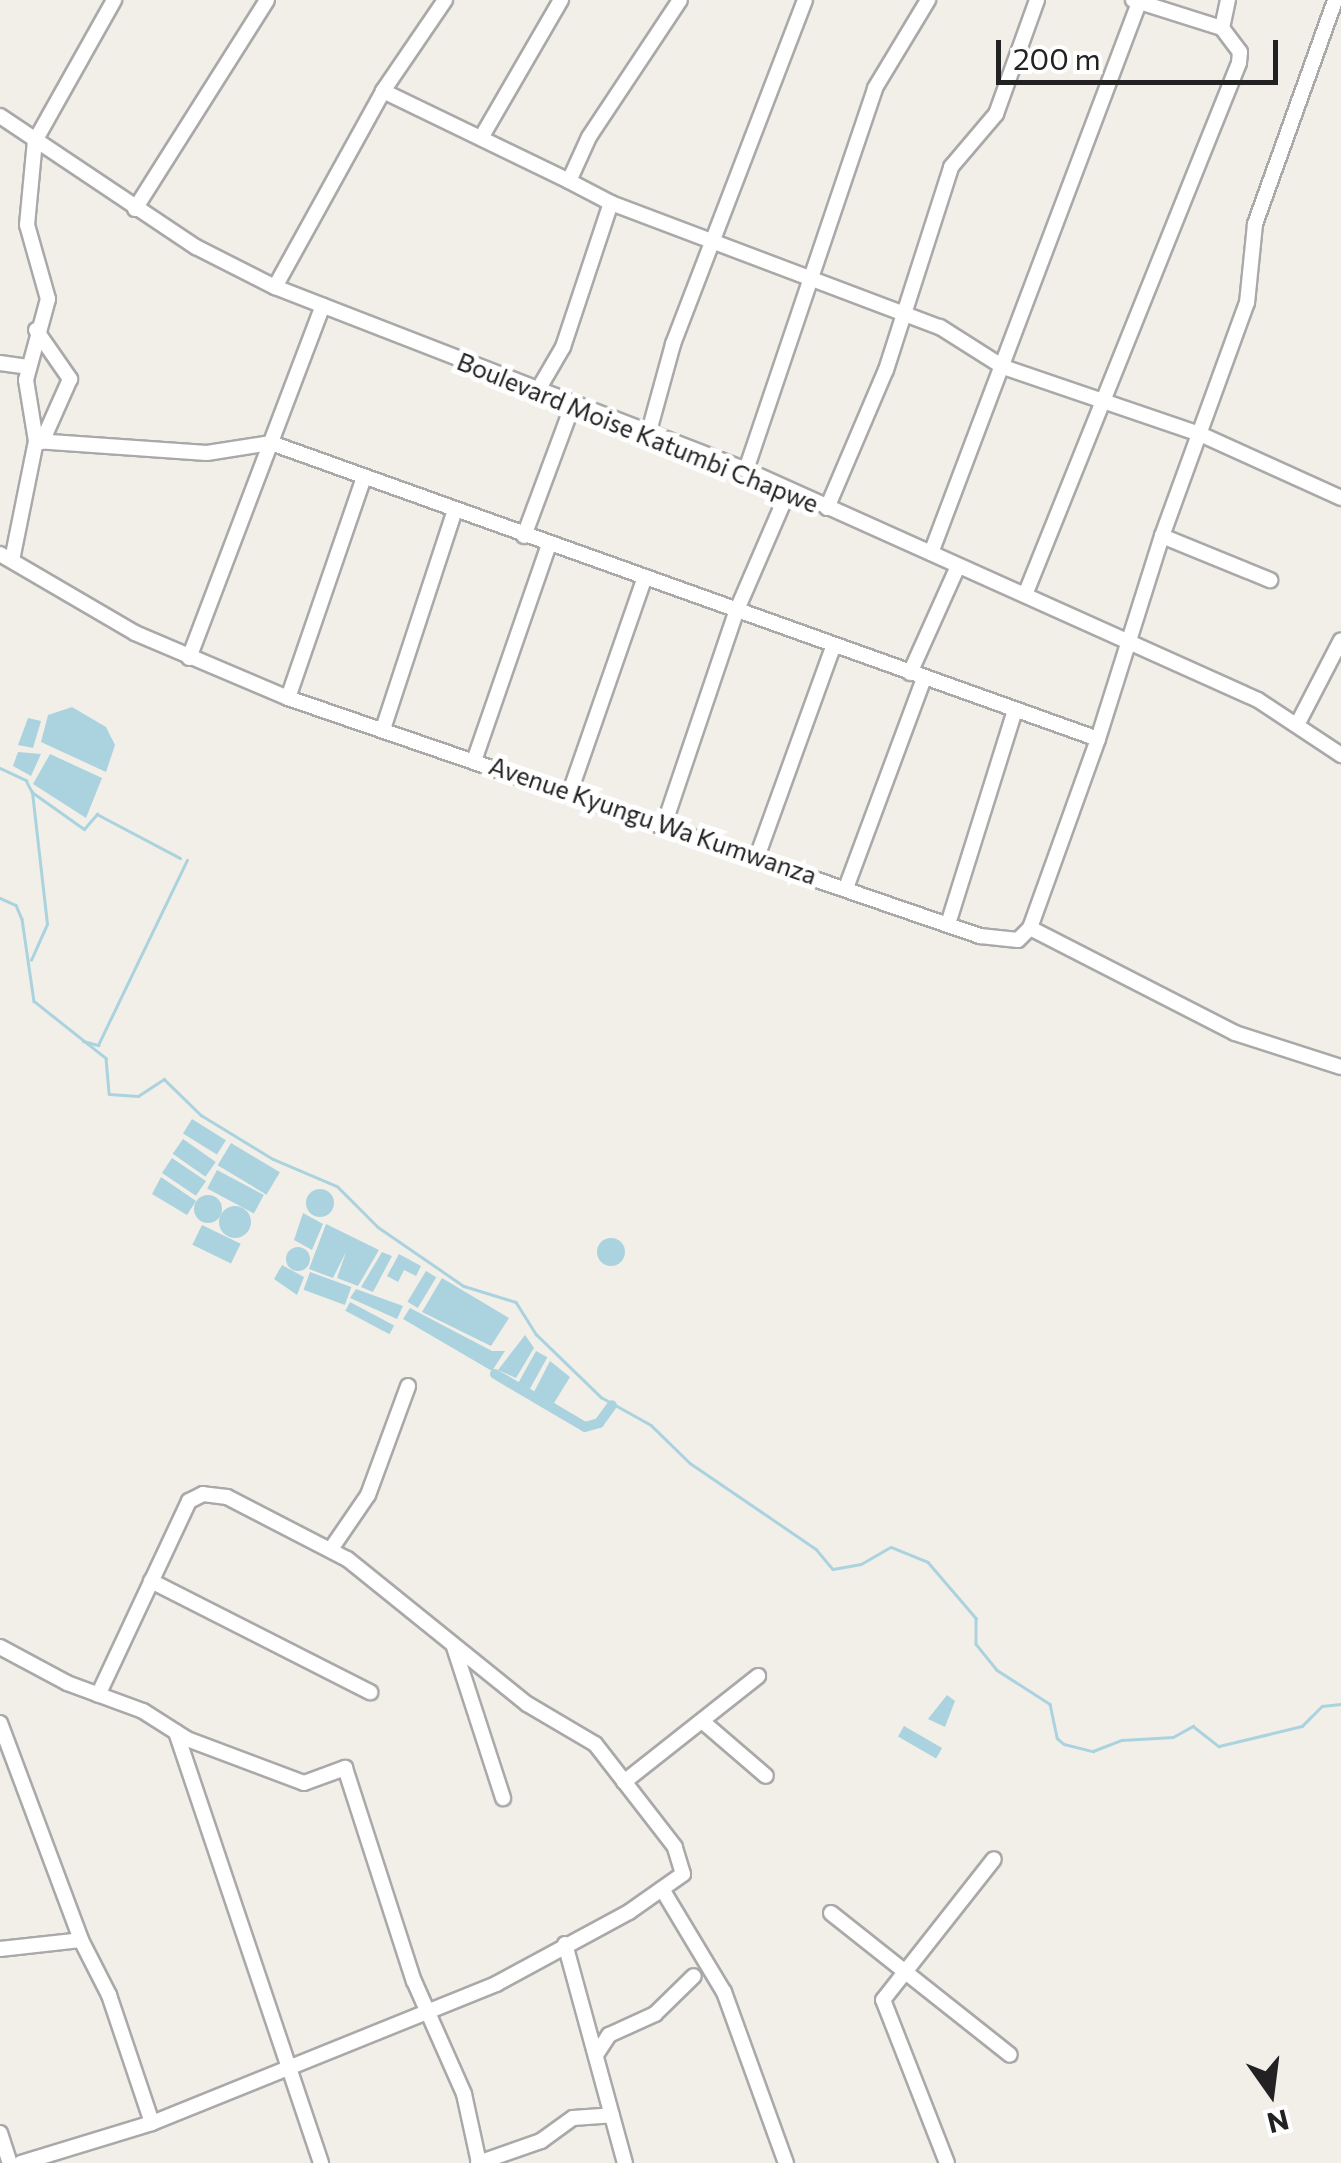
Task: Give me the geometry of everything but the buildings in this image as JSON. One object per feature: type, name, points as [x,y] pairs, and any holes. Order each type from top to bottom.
[{"type":"street","points":[[39,441],[28,367],[48,299],[27,225],[35,141],[114,0]]},
{"type":"street","points":[[135,209],[267,0]]},
{"type":"street","points":[[275,287],[383,91],[445,0]]},
{"type":"street","points":[[481,138],[561,0]]},
{"type":"street","points":[[570,181],[589,137],[680,0]]},
{"type":"street","points":[[648,435],[712,243],[805,0]]},
{"type":"street","points":[[746,470],[807,279],[875,88],[928,0]]},
{"type":"street","points":[[827,508],[879,389],[951,167],[996,114],[1038,0]]},
{"type":"street","points":[[1222,28],[1228,0]]},
{"type":"street","points":[[1335,0],[1255,224],[1252,288],[1162,536],[1131,642],[1030,928],[1235,1033],[1341,1068]]},
{"type":"street","points":[[931,553],[1137,1],[1222,28],[1240,52],[1238,63],[1025,595]]},
{"type":"street","points":[[383,91],[610,203],[957,335],[1003,367],[1200,434],[1341,498]]},
{"type":"street","name":"Boulevard Moise Katumbi Chapwe","points":[[0,116],[135,209],[275,287],[746,470],[1131,642],[1298,723],[1341,754]]},
{"type":"street","points":[[538,390],[562,347],[610,203]]},
{"type":"street","points":[[188,658],[323,306]]},
{"type":"street","points":[[6,557],[39,441],[70,379],[36,330]]},
{"type":"street","points":[[0,362],[28,367]]},
{"type":"street","points":[[524,536],[574,404]]},
{"type":"street","points":[[39,441],[193,452],[271,442],[362,480],[645,577],[1014,714],[1098,740]]},
{"type":"street","points":[[288,698],[362,480]]},
{"type":"street","points":[[664,824],[736,612],[788,492]]},
{"type":"street","points":[[383,729],[455,510]]},
{"type":"street","points":[[1162,536],[1270,580]]},
{"type":"street","points":[[474,758],[548,544]]},
{"type":"street","name":"Avenue Kyungu Wa Kumwanza","points":[[6,557],[188,658],[288,698],[474,758],[948,924],[1013,942],[1030,928]]},
{"type":"street","points":[[846,888],[916,677],[958,566]]},
{"type":"street","points":[[570,792],[645,577]]},
{"type":"street","points":[[1298,723],[1341,640]]},
{"type":"street","points":[[757,857],[833,646]]},
{"type":"street","points":[[948,924],[1014,714]]},
{"type":"street","points":[[331,1549],[368,1494],[408,1386]]},
{"type":"street","points":[[21,2163],[152,2123],[289,2071],[341,2042],[496,1984],[683,1874],[683,1867],[595,1744],[527,1704],[331,1549],[267,1513],[203,1494],[189,1501],[98,1695]]},
{"type":"street","points":[[151,1582],[370,1692]]},
{"type":"street","points":[[452,1643],[503,1798]]},
{"type":"street","points":[[0,1647],[176,1732],[304,1783],[344,1768],[427,2011],[464,2094],[479,2163],[541,2142],[574,2118],[612,2115]]},
{"type":"street","points":[[624,1782],[758,1676]]},
{"type":"street","points":[[702,1721],[766,1776]]},
{"type":"street","points":[[0,1724],[81,1940],[108,1995],[152,2123]]},
{"type":"street","points":[[176,1732],[322,2163]]},
{"type":"street","points":[[947,2163],[882,2010],[902,1975],[994,1860]]},
{"type":"street","points":[[662,1888],[724,1992],[786,2163]]},
{"type":"street","points":[[832,1913],[902,1975],[1010,2055]]},
{"type":"street","points":[[0,1949],[81,1940]]},
{"type":"street","points":[[565,1944],[624,2163]]},
{"type":"street","points":[[596,2056],[609,2035],[655,2014],[694,1976]]},
{"type":"street","points":[[0,2134],[10,2163]]},
{"type":"water","points":[[72,707],[106,727],[115,745],[106,772],[41,742],[48,715]]},
{"type":"water","points":[[28,718],[41,721],[33,748],[18,745]]},
{"type":"water","points":[[18,752],[41,754],[31,776],[13,766]]},
{"type":"water","points":[[50,754],[102,778],[86,818],[33,784]]},
{"type":"water","points":[[192,1119],[226,1140],[217,1155],[183,1133]]},
{"type":"water","points":[[183,1139],[216,1162],[205,1177],[173,1154]]},
{"type":"water","points":[[231,1143],[280,1172],[266,1195],[218,1165]]},
{"type":"water","points":[[172,1158],[206,1181],[196,1196],[162,1173]]},
{"type":"water","points":[[217,1170],[264,1195],[254,1213],[207,1189]]},
{"type":"water","points":[[161,1177],[196,1201],[187,1215],[152,1194]]},
{"type":"water","points":[[320,1189],[330,1193],[334,1203],[330,1213],[320,1217],[310,1213],[306,1203],[310,1193]]},
{"type":"water","points":[[208,1195],[218,1199],[222,1209],[218,1219],[208,1223],[198,1219],[194,1209],[198,1199]]},
{"type":"water","points":[[235,1206],[247,1210],[251,1222],[247,1234],[235,1238],[223,1234],[219,1222],[223,1210]]},
{"type":"water","points":[[303,1213],[323,1224],[312,1250],[294,1240]]},
{"type":"water","points":[[326,1224],[379,1250],[358,1286],[337,1278],[346,1252],[333,1278],[309,1269]]},
{"type":"water","points":[[202,1225],[241,1244],[231,1264],[192,1245]]},
{"type":"water","points":[[611,1238],[621,1242],[625,1252],[621,1262],[611,1266],[601,1262],[597,1252],[601,1242]]},
{"type":"water","points":[[298,1247],[310,1259],[298,1271],[286,1259]]},
{"type":"water","points":[[382,1252],[392,1256],[373,1292],[361,1287]]},
{"type":"water","points":[[399,1254],[421,1266],[416,1276],[404,1270],[398,1282],[387,1276]]},
{"type":"water","points":[[282,1265],[304,1277],[297,1295],[274,1279]]},
{"type":"water","points":[[426,1271],[436,1277],[418,1308],[407,1302]]},
{"type":"water","points":[[310,1272],[351,1287],[345,1305],[304,1290]]},
{"type":"water","points":[[442,1278],[509,1318],[491,1346],[422,1312]]},
{"type":"water","points":[[356,1289],[403,1306],[397,1319],[350,1298]]},
{"type":"water","points":[[350,1302],[394,1325],[389,1334],[345,1311]]},
{"type":"water","points":[[410,1308],[492,1351],[505,1351],[492,1371],[403,1319]]},
{"type":"water","points":[[525,1335],[534,1348],[516,1378],[498,1370]]},
{"type":"water","points":[[536,1351],[547,1357],[530,1389],[519,1382]]},
{"type":"water","points":[[550,1361],[570,1377],[554,1403],[534,1392]]},
{"type":"water","points":[[947,1695],[955,1701],[945,1727],[928,1719]]},
{"type":"water","points":[[904,1726],[942,1748],[936,1758],[898,1736]]},
{"type":"waterway","points":[[0,768],[26,780],[32,792],[84,829],[97,814],[180,858]]},
{"type":"waterway","points":[[31,960],[47,924],[32,792]]},
{"type":"waterway","points":[[83,1041],[98,1045],[187,860]]},
{"type":"waterway","points":[[0,898],[16,905],[22,919],[34,1001],[106,1058],[109,1094],[138,1096],[164,1079],[201,1115],[273,1159],[337,1186],[378,1227],[464,1286],[516,1302],[536,1334],[601,1397],[651,1425],[690,1463],[816,1549],[833,1569],[861,1564],[891,1547],[928,1562],[976,1618],[976,1644],[997,1670],[1050,1704],[1057,1738],[1064,1744],[1093,1751],[1122,1740],[1173,1737],[1193,1726],[1219,1746],[1302,1726],[1322,1706],[1341,1704]]},
{"type":"waterway","points":[[495,1374],[585,1427],[599,1423],[612,1405]]}]
